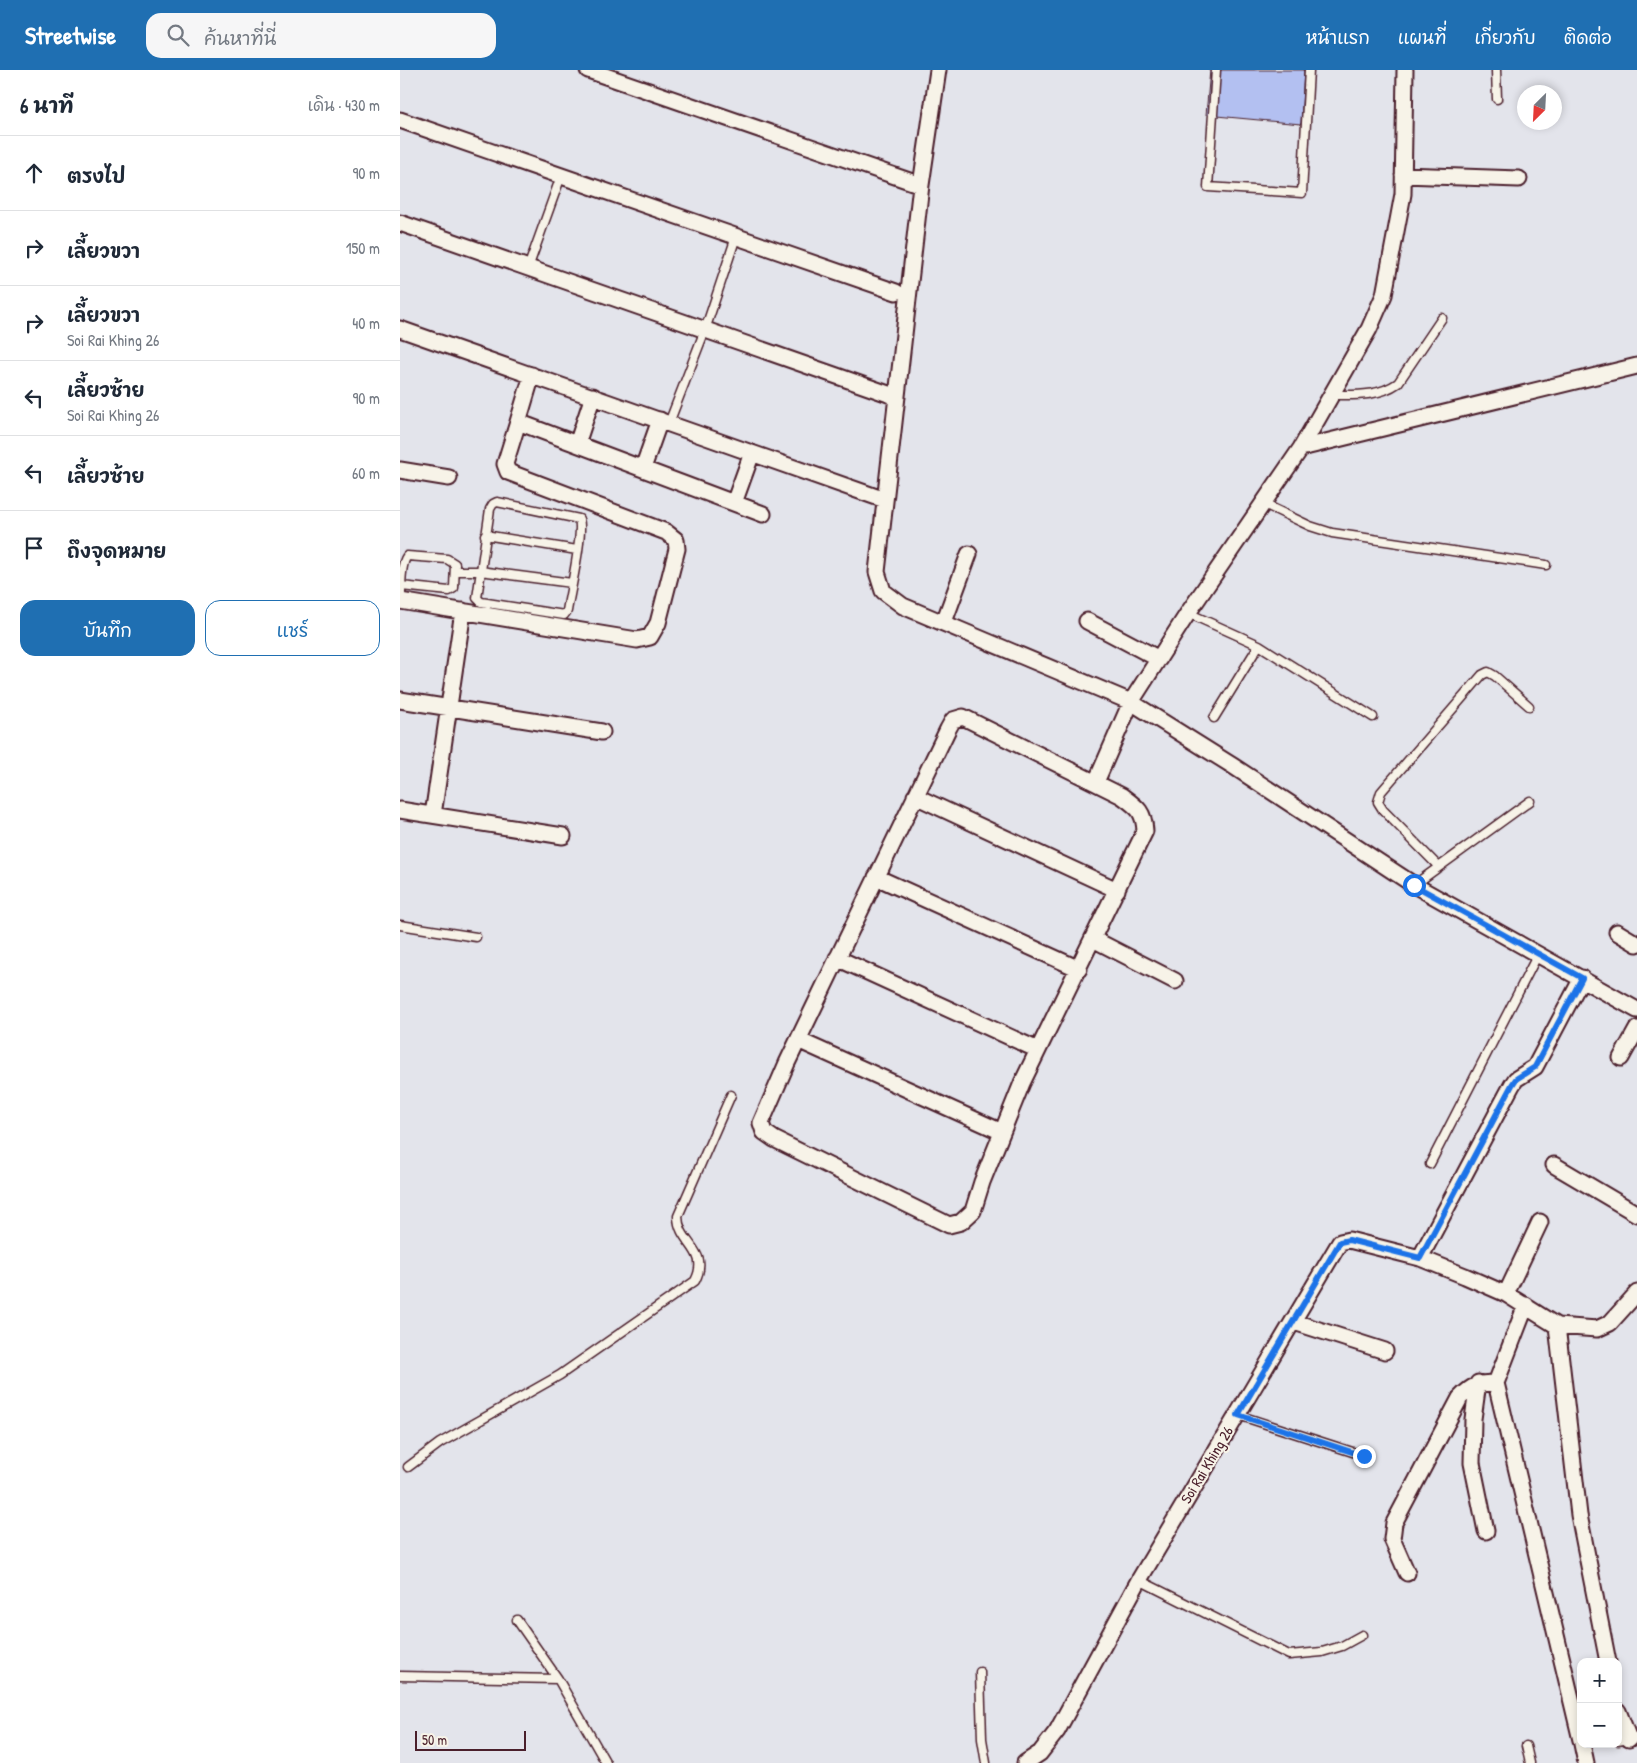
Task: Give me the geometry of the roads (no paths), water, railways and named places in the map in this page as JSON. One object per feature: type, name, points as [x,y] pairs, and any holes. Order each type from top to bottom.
[{"type":"street","points":[[588,70],[922,185]]},
{"type":"street","points":[[938,70],[922,185],[877,572],[883,591],[903,606],[1131,702],[1241,771],[1414,885],[1637,1010]]},
{"type":"street","points":[[1096,782],[1131,702],[1188,613],[1301,448],[1369,329],[1384,295],[1401,203],[1405,70]]},
{"type":"street","points":[[400,120],[896,292]]},
{"type":"street","points":[[1403,176],[1519,179]]},
{"type":"street","points":[[400,223],[897,397]]},
{"type":"street","points":[[400,329],[885,500]]},
{"type":"street","points":[[1301,448],[1637,366]]},
{"type":"street","points":[[401,596],[463,611],[637,640],[650,637],[658,623],[678,549],[676,540],[666,532],[508,472],[505,464],[532,375]]},
{"type":"street","points":[[577,444],[593,396]]},
{"type":"street","points":[[518,422],[763,514]]},
{"type":"street","points":[[643,468],[665,422]]},
{"type":"street","points":[[734,503],[752,453]]},
{"type":"street","points":[[400,470],[449,478]]},
{"type":"street","points":[[944,622],[969,554]]},
{"type":"street","points":[[433,815],[463,611]]},
{"type":"street","points":[[1087,622],[1159,659]]},
{"type":"street","points":[[400,700],[602,732]]},
{"type":"street","points":[[963,717],[1122,796],[1136,807],[1144,818],[1145,831],[1094,939],[1038,1050],[1002,1132],[973,1211],[961,1222],[949,1225],[764,1132],[761,1123],[766,1108],[798,1040],[915,796],[953,720],[963,717]]},
{"type":"street","points":[[915,796],[1117,890]]},
{"type":"street","points":[[400,810],[563,836]]},
{"type":"street","points":[[876,877],[1079,969]]},
{"type":"street","points":[[1617,932],[1637,944]]},
{"type":"street","points":[[1094,939],[1175,981]]},
{"type":"street","points":[[838,958],[1038,1050]]},
{"type":"street","points":[[1420,1258],[1512,1085],[1516,1079],[1535,1067],[1582,978]]},
{"type":"street","points":[[1621,1058],[1637,1029]]},
{"type":"street","points":[[798,1040],[1002,1132]]},
{"type":"street","points":[[1554,1165],[1637,1214]]},
{"type":"street","points":[[1506,1294],[1540,1222]]},
{"type":"street","name":"Soi Rai Khing 26","points":[[1025,1763],[1040,1753],[1057,1732],[1139,1580],[1340,1242],[1349,1240],[1420,1258],[1506,1294],[1557,1326],[1597,1329],[1616,1317],[1637,1293]]},
{"type":"street","points":[[1526,1305],[1496,1383],[1577,1723]]},
{"type":"street","points":[[1294,1322],[1385,1351]]},
{"type":"street","points":[[1557,1326],[1579,1515],[1607,1658]]},
{"type":"street","points":[[1407,1573],[1392,1539],[1394,1523],[1453,1408],[1470,1388],[1478,1383],[1496,1383]]},
{"type":"street","points":[[1478,1383],[1473,1419],[1472,1463],[1486,1531]]},
{"type":"street","points":[[1622,1722],[1628,1739]]},
{"type":"street","points":[[1583,1748],[1586,1763]]},
{"type":"lane","points":[[1216,70],[1208,187],[1302,193],[1309,70]]},
{"type":"lane","points":[[1496,70],[1497,99]]},
{"type":"lane","points":[[528,268],[561,176]]},
{"type":"lane","points":[[665,422],[705,330],[736,237]]},
{"type":"lane","points":[[1332,395],[1374,394],[1387,391],[1398,383],[1442,318]]},
{"type":"lane","points":[[498,502],[579,519],[581,524],[577,550],[567,611],[564,616],[482,602],[477,598],[485,535],[490,509],[493,504],[498,502]]},
{"type":"lane","points":[[1264,504],[1310,526],[1332,533],[1546,565]]},
{"type":"lane","points":[[485,535],[577,550]]},
{"type":"lane","points":[[407,556],[447,559],[455,564],[455,584],[454,588],[449,591],[401,596],[402,564],[407,556]]},
{"type":"lane","points":[[455,571],[480,571],[572,583]]},
{"type":"lane","points":[[1188,613],[1259,646],[1373,717]]},
{"type":"lane","points":[[1214,718],[1259,646]]},
{"type":"lane","points":[[1439,867],[1383,810],[1378,802],[1381,792],[1482,676],[1488,672],[1528,706]]},
{"type":"lane","points":[[1414,885],[1530,801]]},
{"type":"lane","points":[[400,925],[476,937]]},
{"type":"lane","points":[[1430,1164],[1538,954]]},
{"type":"lane","points":[[408,1467],[440,1443],[560,1375],[694,1281],[700,1270],[699,1259],[678,1227],[678,1216],[731,1095]]},
{"type":"lane","points":[[1238,1415],[1364,1456]]},
{"type":"lane","points":[[1139,1580],[1289,1655],[1322,1652],[1342,1646],[1362,1635]]},
{"type":"lane","points":[[517,1620],[558,1679],[606,1763]]},
{"type":"lane","points":[[980,1672],[982,1740],[986,1763]]},
{"type":"lane","points":[[400,1676],[558,1679]]},
{"type":"lane","points":[[1526,1746],[1530,1763]]}]
